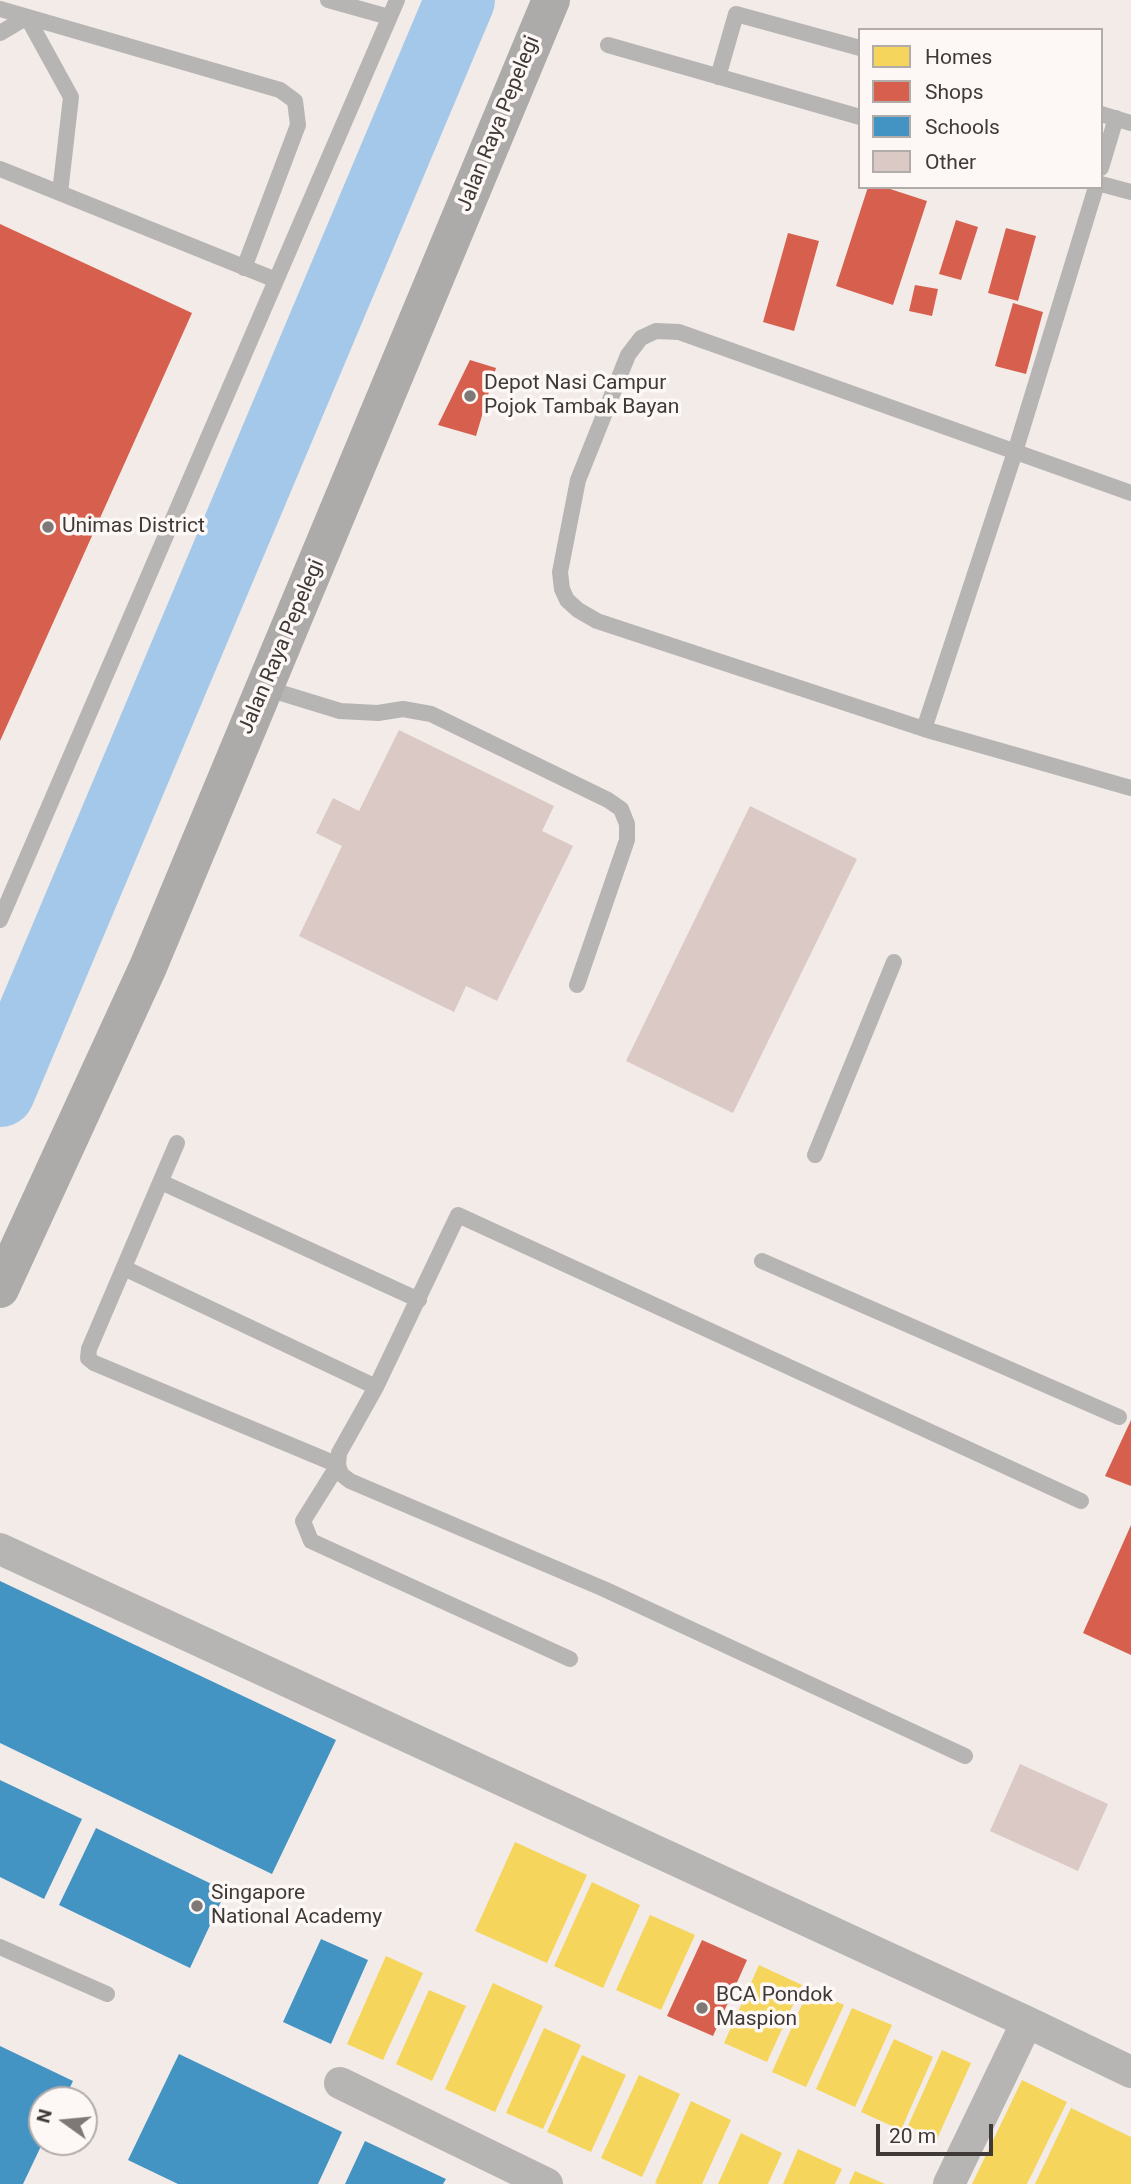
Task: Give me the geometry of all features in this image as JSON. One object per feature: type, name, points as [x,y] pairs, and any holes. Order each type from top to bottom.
[{"type":"street","name":"Jalan Raya Pepelegi","points":[[0,1289],[148,967],[551,0]]},
{"type":"street","points":[[0,1549],[1131,2072]]},
{"type":"street","points":[[949,2184],[1027,2022]]},
{"type":"street","points":[[340,2083],[547,2184]]},
{"type":"lane","points":[[328,0],[389,18]]},
{"type":"lane","points":[[0,920],[397,0]]},
{"type":"lane","points":[[0,9],[279,90],[295,101],[298,125],[244,268]]},
{"type":"lane","points":[[718,77],[736,14],[858,47]]},
{"type":"lane","points":[[0,33],[27,17]]},
{"type":"lane","points":[[27,17],[71,96],[60,193]]},
{"type":"lane","points":[[608,45],[858,116]]},
{"type":"lane","points":[[1103,161],[1116,119]]},
{"type":"lane","points":[[0,169],[276,281]]},
{"type":"lane","points":[[1103,185],[1131,192]]},
{"type":"lane","points":[[924,729],[1015,452],[1095,189]]},
{"type":"lane","points":[[1131,493],[680,332],[656,331],[641,338],[628,355],[578,480],[560,572],[562,589],[568,600],[578,610],[597,621],[924,729],[1131,788]]},
{"type":"lane","points":[[265,688],[340,711],[378,713],[403,709],[431,714],[608,800],[621,809],[627,824],[627,840],[577,985]]},
{"type":"lane","points":[[815,1155],[894,962]]},
{"type":"lane","points":[[177,1143],[89,1349],[88,1358],[94,1363],[338,1465],[341,1474],[350,1481],[604,1589],[965,1756]]},
{"type":"lane","points":[[161,1182],[419,1300]]},
{"type":"lane","points":[[570,1659],[311,1541],[303,1521],[338,1465],[340,1453],[376,1387],[458,1215],[1081,1501]]},
{"type":"lane","points":[[762,1261],[1119,1417]]},
{"type":"lane","points":[[124,1268],[376,1387]]},
{"type":"lane","points":[[0,1947],[107,1994]]},
{"type":"building: Homes","points":[[515,1842],[587,1875],[547,1963],[475,1931]]},
{"type":"building: Homes","points":[[592,1882],[640,1905],[603,1988],[554,1966]]},
{"type":"building: Homes","points":[[650,1915],[695,1935],[661,2010],[616,1990]]},
{"type":"building: Homes","points":[[386,1956],[423,1973],[383,2060],[347,2044]]},
{"type":"building: Homes","points":[[759,1965],[802,1985],[767,2062],[724,2043]]},
{"type":"building: Homes","points":[[493,1983],[543,2006],[495,2112],[445,2089]]},
{"type":"building: Homes","points":[[809,1989],[844,2005],[806,2087],[772,2072]]},
{"type":"building: Homes","points":[[429,1990],[466,2006],[432,2081],[396,2064]]},
{"type":"building: Homes","points":[[852,2008],[892,2025],[855,2107],[816,2089]]},
{"type":"building: Homes","points":[[544,2028],[581,2045],[543,2129],[506,2113]]},
{"type":"building: Homes","points":[[894,2039],[933,2057],[901,2130],[861,2112]]},
{"type":"building: Homes","points":[[942,2050],[971,2063],[937,2139],[908,2126]]},
{"type":"building: Homes","points":[[582,2055],[626,2075],[591,2152],[547,2132]]},
{"type":"building: Homes","points":[[639,2075],[680,2094],[642,2177],[601,2158]]},
{"type":"building: Homes","points":[[1022,2080],[1067,2102],[1027,2184],[972,2184]]},
{"type":"building: Homes","points":[[691,2101],[731,2120],[702,2184],[655,2183]]},
{"type":"building: Homes","points":[[1071,2108],[1131,2137],[1131,2184],[1035,2184]]},
{"type":"building: Homes","points":[[741,2133],[782,2153],[768,2184],[718,2184]]},
{"type":"building: Homes","points":[[798,2149],[842,2169],[835,2184],[783,2184]]},
{"type":"building: Homes","points":[[855,2171],[885,2184],[849,2184]]},
{"type":"building: Shops","points":[[867,189],[890,189],[927,201],[893,305],[836,286]]},
{"type":"building: Shops","points":[[956,220],[978,227],[961,280],[939,274]]},
{"type":"building: Shops","name":"Unimas District","points":[[0,224],[192,313],[0,741]]},
{"type":"building: Shops","points":[[1006,228],[1036,236],[1018,301],[988,293]]},
{"type":"building: Shops","points":[[788,233],[819,241],[794,331],[763,322]]},
{"type":"building: Shops","points":[[915,285],[938,289],[932,316],[909,311]]},
{"type":"building: Shops","points":[[1013,303],[1043,312],[1026,374],[995,366]]},
{"type":"building: Shops","name":"Depot Nasi Campur Pojok Tambak Bayan","points":[[470,360],[496,368],[476,436],[438,425]]},
{"type":"building: Shops","points":[[1131,1420],[1131,1486],[1105,1476]]},
{"type":"building: Shops","points":[[1131,1525],[1131,1655],[1083,1633]]},
{"type":"building: Shops","points":[[702,1940],[747,1960],[713,2036],[667,2016]]},
{"type":"building: Schools","points":[[0,1581],[336,1740],[272,1874],[0,1743]]},
{"type":"building: Schools","points":[[0,1780],[82,1819],[44,1899],[0,1877]]},
{"type":"building: Schools","points":[[96,1828],[226,1891],[190,1968],[59,1905]]},
{"type":"building: Schools","points":[[321,1939],[368,1960],[331,2044],[283,2022]]},
{"type":"building: Schools","points":[[0,2046],[73,2081],[71,2086],[28,2086],[28,2156],[36,2156],[23,2184],[0,2184]]},
{"type":"building: Schools","points":[[179,2054],[342,2132],[318,2184],[178,2184],[128,2160]]},
{"type":"building: Schools","points":[[365,2141],[446,2179],[443,2184],[345,2184]]},
{"type":"building: Other","points":[[399,730],[554,806],[542,831],[573,846],[497,1001],[466,986],[454,1012],[299,936],[342,846],[316,833],[333,798],[359,811]]},
{"type":"building: Other","points":[[750,806],[857,859],[733,1113],[626,1061]]},
{"type":"building: Other","points":[[1020,1764],[1108,1804],[1078,1871],[990,1831]]},
{"type":"waterway","points":[[0,1092],[460,0]]},
{"type":"place","name":"Depot Nasi Campur Pojok Tambak Bayan","points":[[470,396]]},
{"type":"place","name":"Unimas District","points":[[48,527]]},
{"type":"place","name":"Singapore National Academy","points":[[197,1906]]},
{"type":"place","name":"BCA Pondok Maspion","points":[[702,2008]]}]
